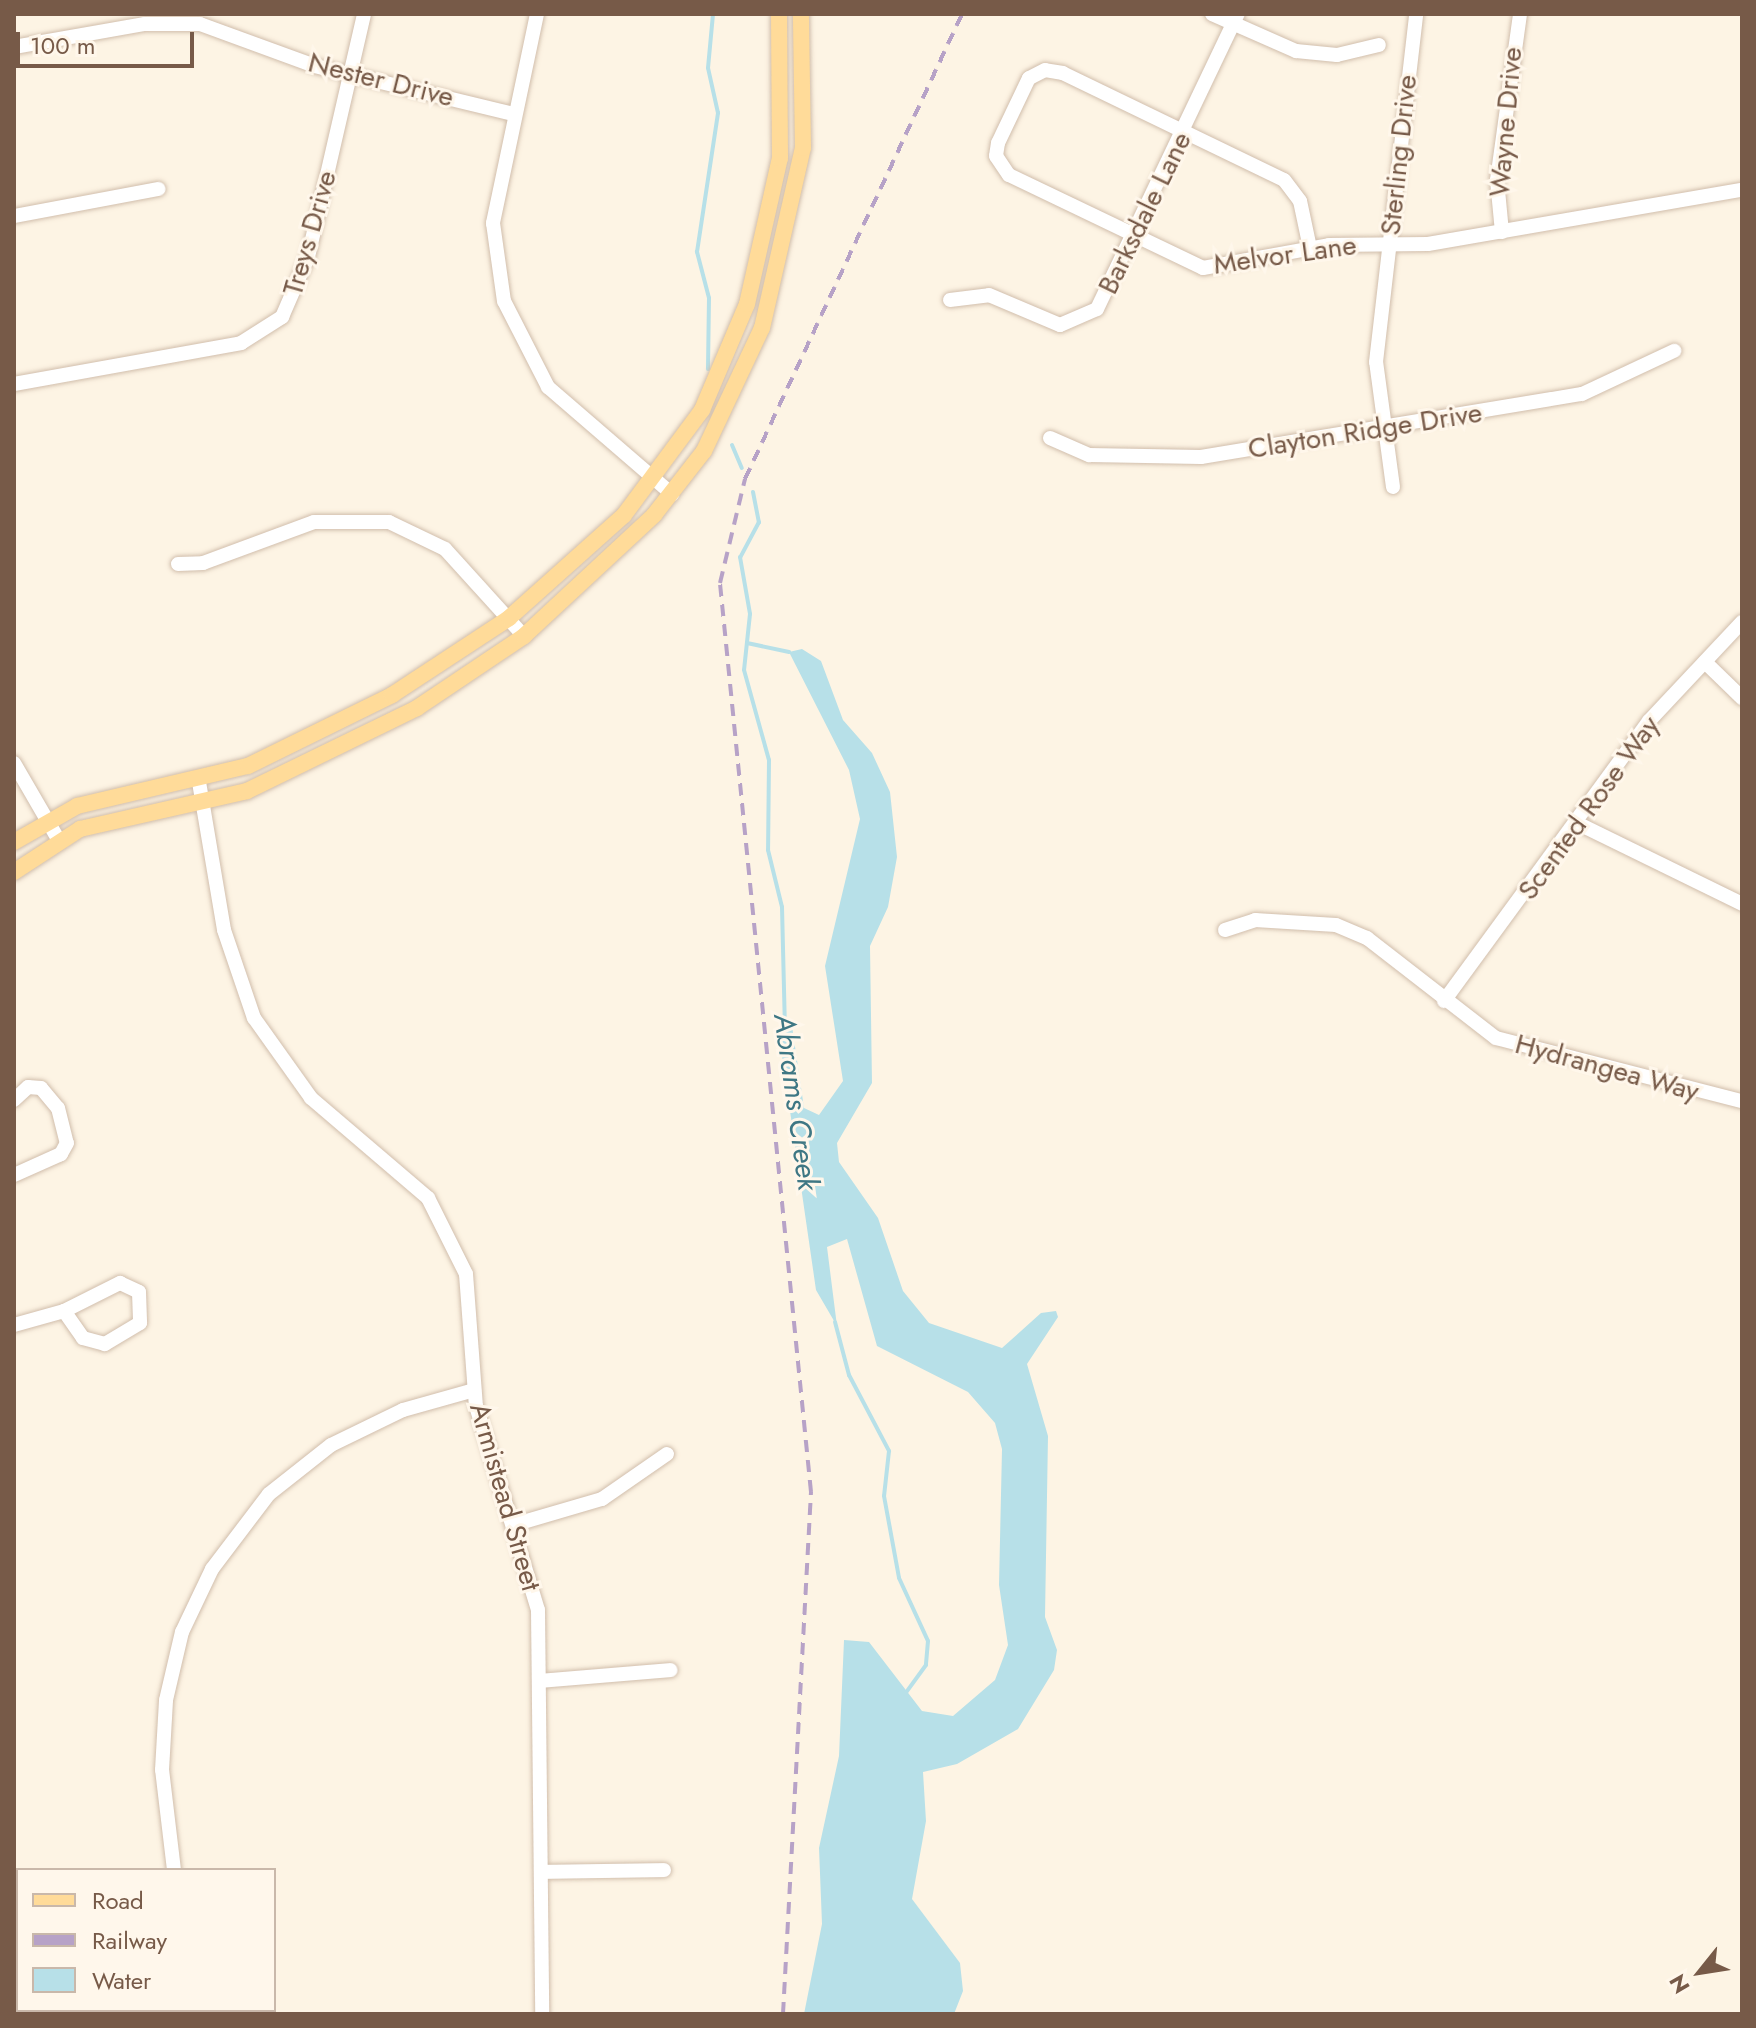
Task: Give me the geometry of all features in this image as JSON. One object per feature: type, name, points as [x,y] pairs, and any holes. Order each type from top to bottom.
[{"type":"main road","points":[[14,842],[47,820],[107,797],[199,782],[263,760],[392,695],[509,618],[581,558],[653,480],[708,398],[747,304],[780,158],[779,14]]},
{"type":"main road","points":[[14,872],[58,839],[104,821],[202,804],[247,791],[390,722],[524,636],[672,494],[736,394],[772,294],[803,148],[801,14]]},
{"type":"street","points":[[101,14],[105,31]]},
{"type":"street","name":"Treys Drive","points":[[14,384],[241,343],[271,328],[301,282],[364,14]]},
{"type":"street","points":[[537,14],[493,223],[512,323],[565,406],[672,494]]},
{"type":"street","points":[[1212,14],[1235,19],[1309,53],[1379,45]]},
{"type":"street","name":"Sterling Drive","points":[[1393,487],[1376,362],[1416,14]]},
{"type":"street","name":"Wayne Drive","points":[[1502,232],[1497,180],[1520,14]]},
{"type":"street","name":"Barksdale Lane","points":[[950,300],[984,294],[1044,322],[1074,324],[1102,302],[1235,19]]},
{"type":"street","name":"Nester Drive","points":[[14,47],[105,31],[200,24],[349,75],[514,114]]},
{"type":"street","name":"Melvor Lane","points":[[1310,248],[1288,183],[1052,70],[1032,75],[1010,114],[996,152],[1004,171],[1133,237],[1203,268],[1310,248],[1388,244],[1502,232],[1742,190]]},
{"type":"street","points":[[14,216],[158,189]]},
{"type":"street","name":"Clayton Ridge Drive","points":[[1050,438],[1089,455],[1168,459],[1383,428],[1582,394],[1674,351]]},
{"type":"street","points":[[178,564],[203,563],[314,522],[389,522],[445,549],[524,636]]},
{"type":"street","name":"Scented Rose Way","points":[[1444,1001],[1649,721],[1742,622]]},
{"type":"street","points":[[1705,662],[1742,698]]},
{"type":"street","points":[[14,763],[58,839]]},
{"type":"street","name":"Armistead Street","points":[[199,782],[224,930],[254,1018],[311,1098],[406,1176],[453,1237],[470,1292],[474,1390],[538,1610],[542,2014]]},
{"type":"street","points":[[1577,823],[1742,904]]},
{"type":"street","name":"Hydrangea Way","points":[[1225,930],[1278,919],[1336,925],[1367,938],[1472,1024],[1529,1051],[1742,1101]]},
{"type":"street","points":[[14,1100],[28,1087],[41,1088],[58,1108],[67,1143],[61,1154],[14,1175]]},
{"type":"street","points":[[14,1325],[64,1311],[120,1283],[143,1302],[140,1323],[105,1344],[83,1338],[64,1311]]},
{"type":"street","points":[[174,1868],[162,1770],[166,1700],[182,1632],[212,1569],[260,1504],[331,1445],[403,1410],[474,1390]]},
{"type":"street","points":[[513,1525],[602,1499],[667,1454]]},
{"type":"street","points":[[540,1681],[671,1670]]},
{"type":"street","points":[[542,1872],[664,1870]]},
{"type":"water","points":[[802,649],[821,661],[843,720],[872,753],[890,792],[897,857],[888,907],[870,946],[872,1083],[837,1143],[839,1162],[878,1218],[903,1291],[929,1323],[1002,1348],[1041,1313],[1056,1311],[1058,1317],[1027,1364],[1048,1436],[1045,1617],[1057,1650],[1054,1670],[1018,1729],[957,1764],[923,1772],[926,1821],[912,1899],[960,1963],[963,1991],[954,2014],[804,2014],[822,1924],[819,1848],[839,1756],[844,1640],[869,1642],[922,1711],[953,1716],[995,1680],[1008,1645],[999,1585],[1002,1449],[995,1423],[968,1392],[877,1346],[847,1239],[827,1247],[837,1326],[816,1290],[779,1035],[785,1023],[792,1026],[804,1108],[819,1115],[843,1081],[825,966],[860,819],[849,770],[789,652]]},
{"type":"waterway","name":"Abrams Creek","points":[[708,369],[709,298],[697,252],[718,113],[708,68],[713,14]]},
{"type":"waterway","name":"Abrams Creek","points":[[732,445],[742,468]]},
{"type":"waterway","name":"Abrams Creek","points":[[753,492],[759,522],[740,557],[750,614],[744,670],[769,760],[768,850],[782,907],[785,1026]]},
{"type":"waterway","points":[[747,643],[789,652]]},
{"type":"waterway","name":"Abrams Creek","points":[[835,1322],[849,1375],[889,1451],[884,1496],[899,1578],[928,1641],[926,1665],[905,1694]]},
{"type":"railway","points":[[783,2014],[811,1492],[720,583],[745,479],[962,14]]}]
